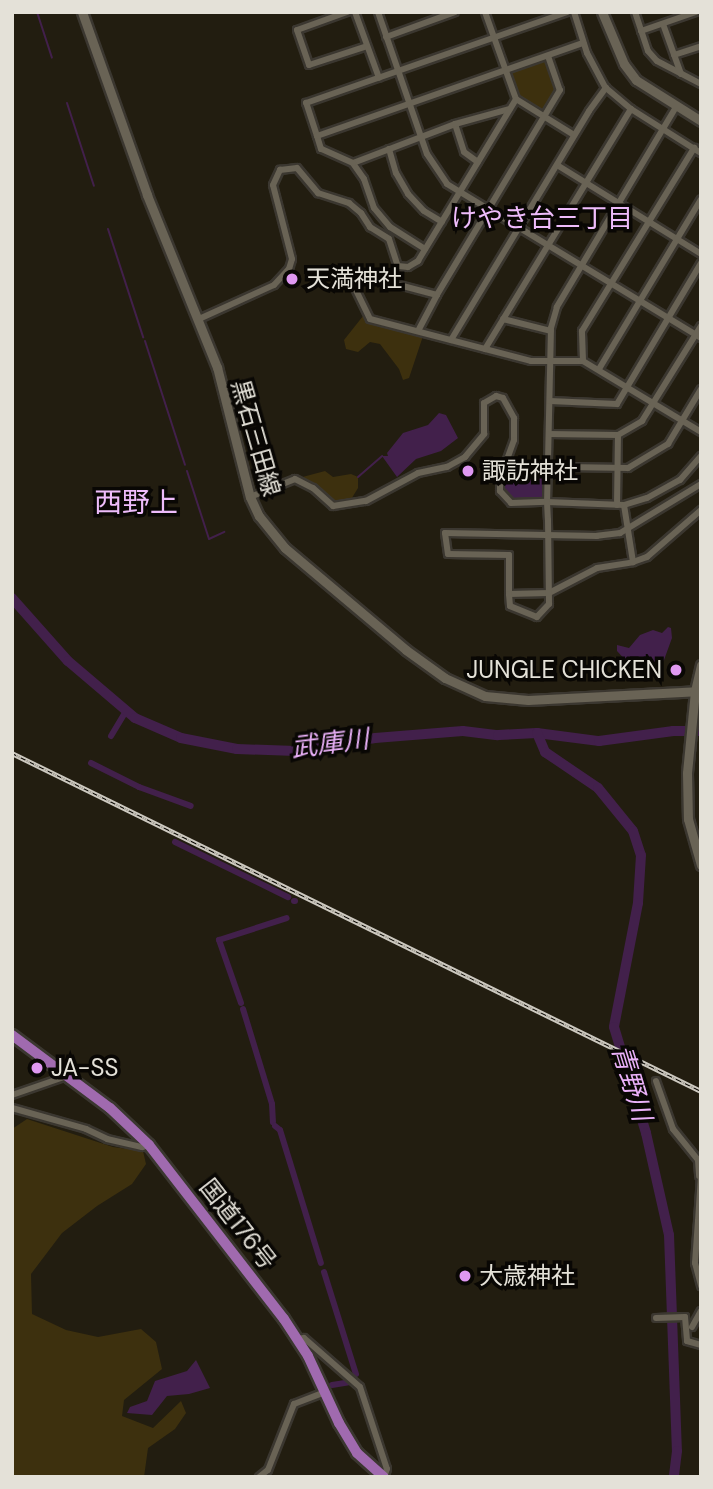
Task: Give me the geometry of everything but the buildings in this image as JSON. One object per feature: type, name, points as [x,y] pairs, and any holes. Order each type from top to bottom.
[{"type":"highway","name":"国道176号","points":[[12,1035],[126,1121],[149,1145],[298,1339],[339,1423],[358,1452],[384,1477]]},
{"type":"main road","name":"黒石三田線","points":[[82,12],[147,195],[217,367],[250,497],[259,516],[285,548],[406,650],[458,686],[505,700],[697,694]]},
{"type":"main road","points":[[602,12],[624,64],[636,80],[701,121]]},
{"type":"main road","points":[[701,665],[687,773],[688,819],[701,865]]},
{"type":"street","points":[[347,12],[297,30],[309,65],[368,46]]},
{"type":"street","points":[[355,12],[379,78]]},
{"type":"street","points":[[378,12],[427,154],[447,184],[698,336]]},
{"type":"street","points":[[386,37],[455,12]]},
{"type":"street","points":[[485,12],[516,99],[574,135]]},
{"type":"street","points":[[425,249],[390,227],[374,208],[364,179],[353,163],[321,149],[306,103],[567,12]]},
{"type":"street","points":[[573,12],[583,43],[606,88],[631,109],[701,153]]},
{"type":"street","points":[[635,12],[648,51],[657,61],[701,84]]},
{"type":"street","points":[[641,31],[695,12]]},
{"type":"street","points":[[663,24],[681,74]]},
{"type":"street","points":[[317,135],[583,43]]},
{"type":"street","points":[[674,55],[701,46]]},
{"type":"street","points":[[418,331],[560,90],[548,56]]},
{"type":"street","points":[[451,340],[574,135],[606,88]]},
{"type":"street","points":[[199,320],[274,285],[289,269],[292,259],[272,185],[280,170],[297,168],[318,193],[349,203],[361,213],[370,227],[389,239],[398,266],[408,267],[418,261],[516,99]]},
{"type":"street","points":[[676,107],[557,307],[551,331],[550,362],[547,502],[548,535],[549,604],[537,617],[510,606],[509,555],[448,554],[445,533],[548,535],[608,536],[628,529],[701,484]]},
{"type":"street","points":[[353,163],[455,124],[509,109]]},
{"type":"street","points":[[485,349],[631,109]]},
{"type":"street","points":[[455,124],[464,152],[478,162]]},
{"type":"street","points":[[583,361],[582,331],[694,148]]},
{"type":"street","points":[[390,149],[396,173],[408,194],[424,211],[442,222]]},
{"type":"street","points":[[557,165],[701,254]]},
{"type":"street","points":[[599,369],[701,199]]},
{"type":"street","points":[[550,401],[617,404],[701,263]]},
{"type":"street","points":[[437,295],[361,275],[351,280],[370,318],[530,361],[583,361],[701,432]]},
{"type":"street","points":[[503,319],[551,331]]},
{"type":"street","points":[[549,433],[618,435],[642,421],[698,336],[701,326]]},
{"type":"street","points":[[505,466],[628,468],[668,444],[701,389]]},
{"type":"street","points":[[250,497],[295,479],[313,488],[333,506],[366,501],[418,473],[447,467],[465,457],[484,434],[484,403],[496,396],[507,402],[514,418],[514,440],[499,485],[506,500],[517,504],[547,502],[621,505],[664,491],[700,460]]},
{"type":"street","points":[[618,435],[621,505],[634,562]]},
{"type":"street","points":[[509,594],[549,593],[597,568],[634,562],[660,547],[701,510]]},
{"type":"street","points":[[12,1094],[67,1076]]},
{"type":"street","points":[[656,1081],[673,1129],[698,1160],[699,1220],[695,1263],[701,1286]]},
{"type":"street","points":[[12,1108],[86,1129],[107,1139],[142,1147],[149,1145]]},
{"type":"street","points":[[692,1327],[701,1311]]},
{"type":"street","points":[[656,1318],[685,1317],[687,1341],[701,1345]]},
{"type":"street","points":[[298,1339],[304,1338],[360,1387],[387,1469],[384,1477]]},
{"type":"street","points":[[259,1477],[268,1470],[294,1404],[325,1392]]},
{"type":"shaded area","points":[[548,56],[560,90],[544,117],[516,99],[506,70]]},
{"type":"shaded area","points":[[367,311],[370,319],[424,333],[409,378],[403,380],[399,369],[380,344],[370,342],[358,352],[346,349],[344,340]]},
{"type":"shaded area","points":[[439,413],[446,415],[458,438],[441,451],[416,459],[397,477],[382,456],[388,456],[387,453],[403,433],[428,425]]},
{"type":"shaded area","points":[[507,469],[543,469],[543,500],[513,502],[503,492],[502,481]]},
{"type":"shaded area","points":[[325,471],[333,477],[351,474],[358,477],[358,488],[347,506],[333,506],[313,488],[295,479]]},
{"type":"shaded area","points":[[668,627],[671,628],[672,638],[664,660],[653,671],[658,677],[651,673],[643,679],[617,651],[617,645],[629,648],[640,635],[653,630],[662,633]]},
{"type":"shaded area","points":[[27,1119],[113,1147],[143,1151],[146,1164],[132,1184],[62,1233],[31,1274],[32,1314],[66,1330],[98,1337],[141,1329],[156,1342],[162,1369],[124,1400],[122,1416],[153,1428],[181,1401],[186,1413],[175,1429],[148,1448],[144,1477],[12,1477],[12,1129]]},
{"type":"shaded area","points":[[196,1360],[210,1388],[167,1396],[152,1415],[127,1413],[130,1407],[147,1401],[155,1381],[187,1371]]},
{"type":"waterway","points":[[37,12],[52,58]]},
{"type":"waterway","points":[[67,103],[94,186]]},
{"type":"waterway","points":[[108,229],[143,337]]},
{"type":"waterway","points":[[145,341],[185,465]]},
{"type":"waterway","points":[[358,477],[382,456]]},
{"type":"waterway","points":[[187,471],[209,539],[224,532]]},
{"type":"waterway","name":"武庫川","points":[[12,598],[68,661],[135,718],[181,738],[237,749],[296,751],[375,738],[463,731],[498,735],[537,733],[599,741],[673,731],[701,731]]},
{"type":"waterway","points":[[111,736],[126,711]]},
{"type":"waterway","name":"青野川","points":[[537,733],[545,752],[598,788],[633,831],[641,855],[638,903],[614,1027],[646,1133],[669,1235],[677,1451],[674,1477]]},
{"type":"waterway","points":[[91,763],[139,787],[191,806]]},
{"type":"waterway","points":[[175,842],[288,897]]},
{"type":"waterway","points":[[241,1003],[219,940],[287,918]]},
{"type":"waterway","points":[[243,1009],[272,1104],[273,1122]]},
{"type":"waterway","points":[[275,1126],[280,1130],[321,1263]]},
{"type":"waterway","points":[[324,1272],[356,1374]]},
{"type":"waterway","points":[[332,1385],[352,1382]]},
{"type":"railway","points":[[12,753],[701,1091]]},
{"type":"place","name":"天満神社","points":[[292,279]]},
{"type":"place","name":"諏訪神社","points":[[468,471]]},
{"type":"place","name":"JUNGLE CHICKEN","points":[[676,670]]},
{"type":"place","name":"JA-SS","points":[[37,1068]]},
{"type":"place","name":"大歳神社","points":[[465,1276]]},
{"type":"district","name":"けやき台三丁目","points":[[542,219]]},
{"type":"district","name":"西野上","points":[[136,503]]}]
